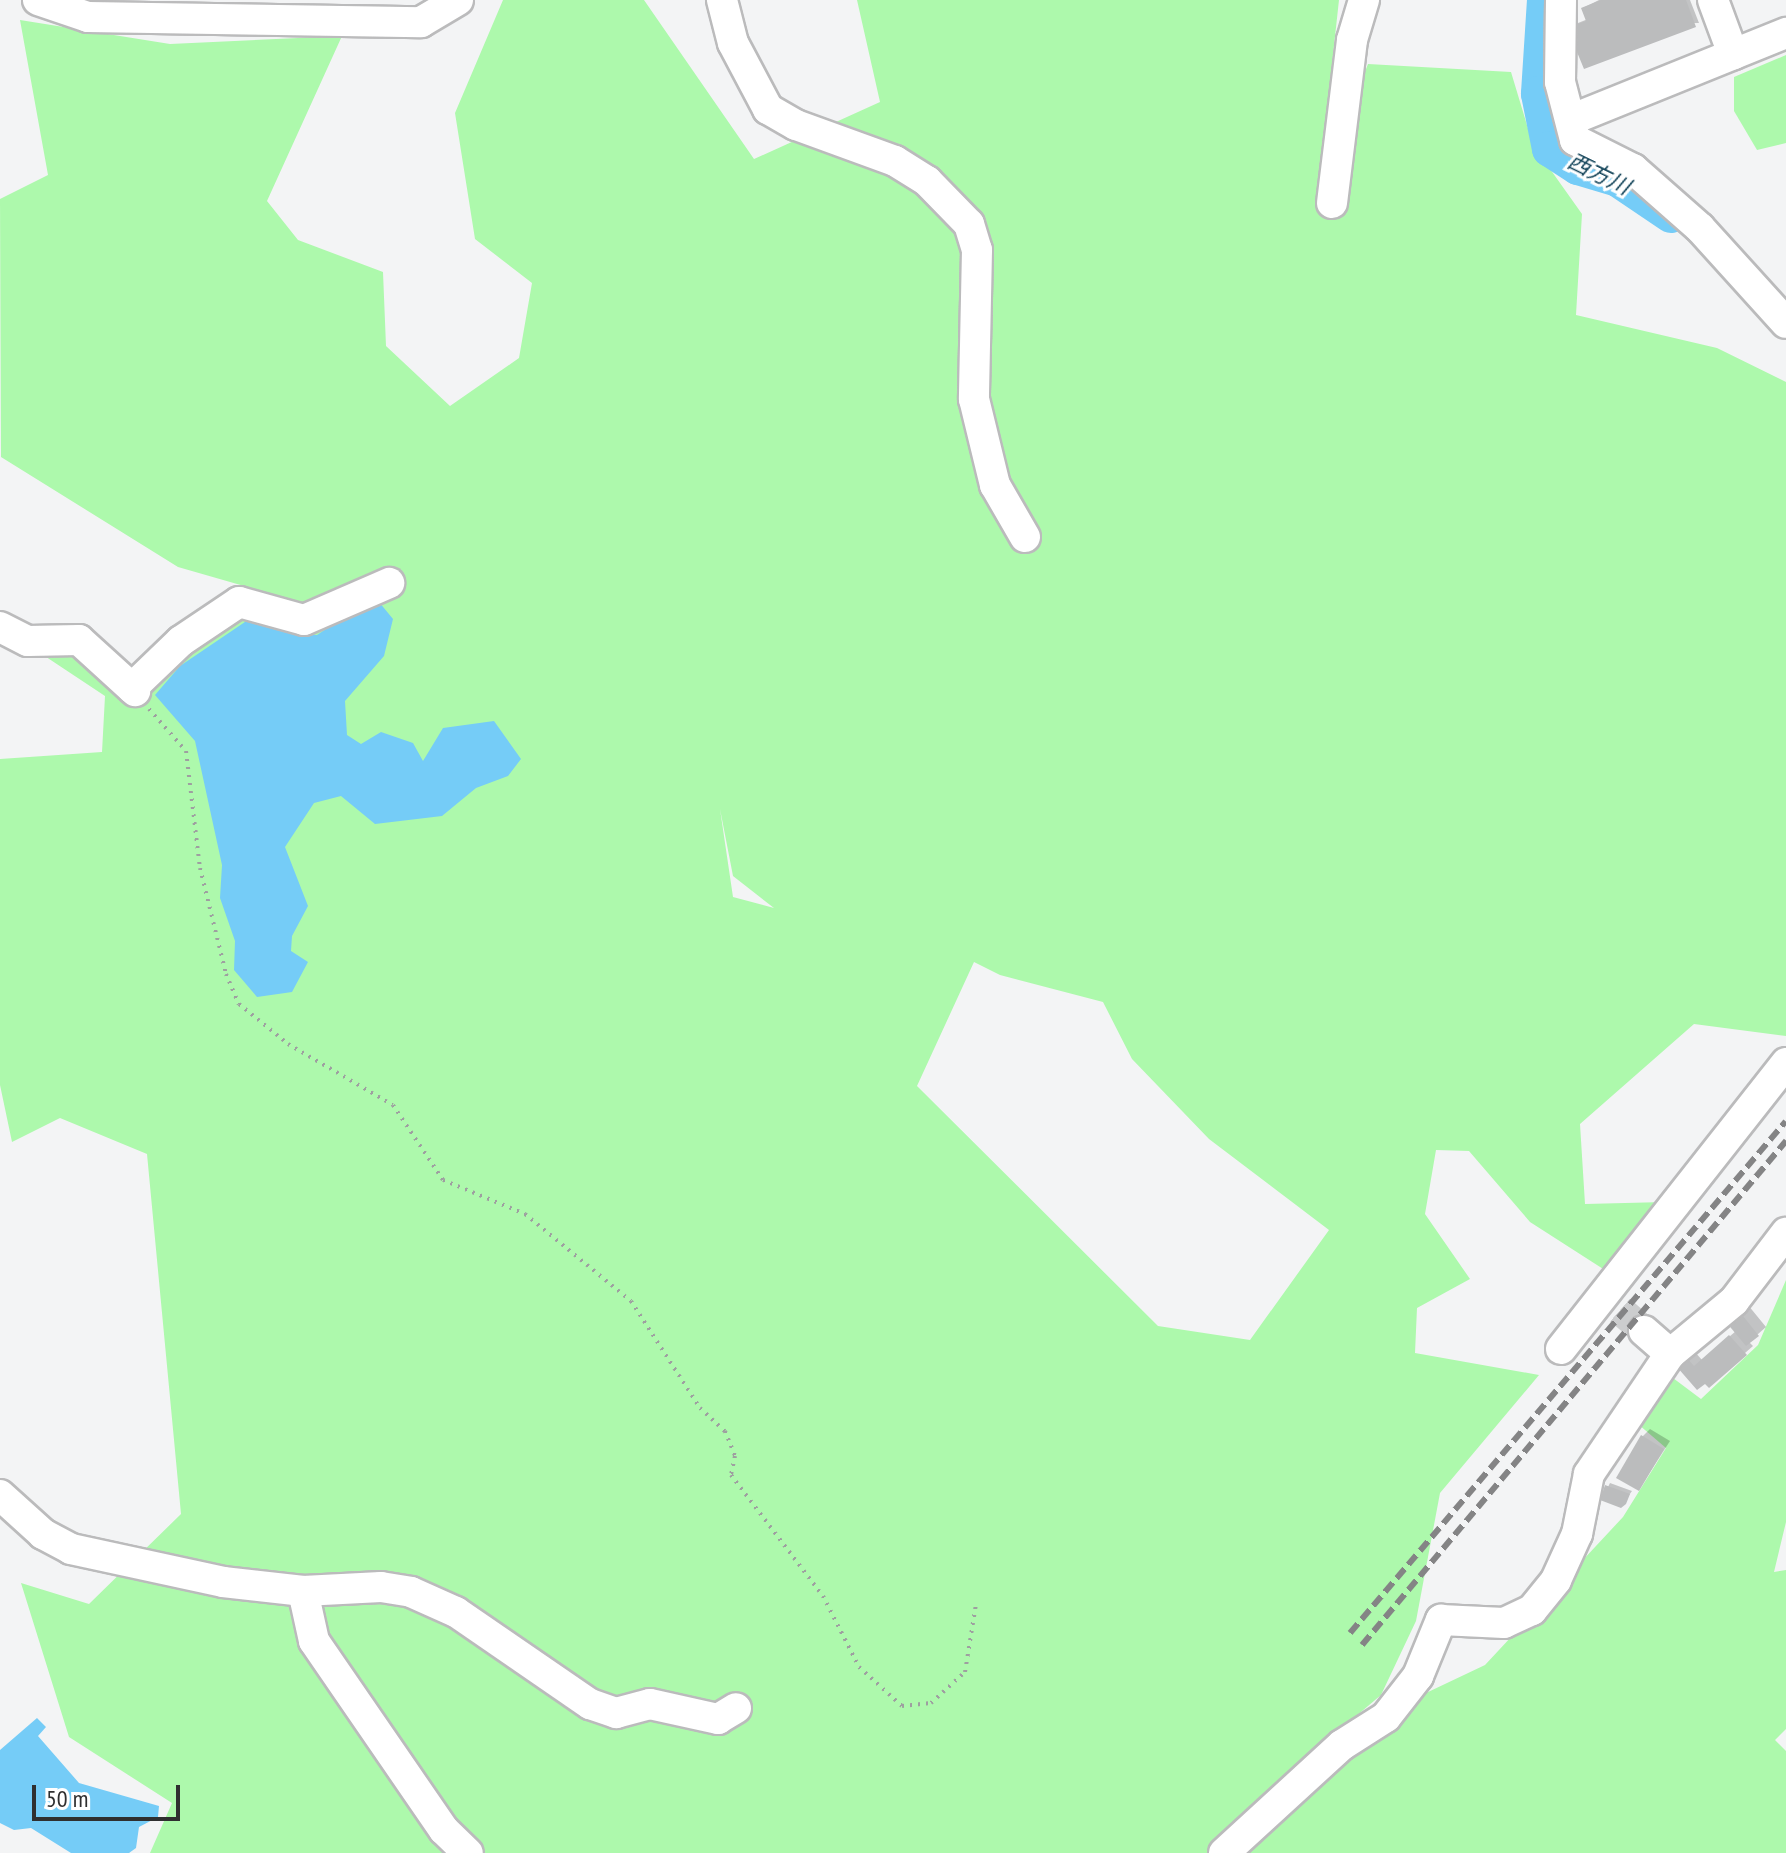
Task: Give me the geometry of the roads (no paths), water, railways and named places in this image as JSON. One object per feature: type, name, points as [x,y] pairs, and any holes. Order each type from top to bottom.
[{"type":"street","points":[[38,0],[88,17],[421,22],[458,0]]},
{"type":"street","points":[[722,0],[733,43],[768,109],[796,125],[895,161],[927,181],[969,224],[977,250],[974,399],[995,485],[1025,537]]},
{"type":"street","points":[[1332,203],[1352,40],[1364,0]]},
{"type":"street","points":[[1561,0],[1560,82],[1573,119],[1575,140],[1633,169],[1678,208],[1786,323]]},
{"type":"street","points":[[1713,0],[1733,54]]},
{"type":"street","points":[[1573,119],[1786,33]]},
{"type":"street","points":[[0,627],[28,641],[79,640],[134,690],[181,641],[239,602],[304,620],[389,583]]},
{"type":"street","points":[[1561,1349],[1612,1303],[1786,1063]]},
{"type":"street","points":[[1224,1853],[1342,1745],[1386,1717],[1418,1676],[1441,1620],[1504,1623],[1532,1610],[1556,1580],[1577,1534],[1589,1474],[1670,1354],[1734,1301],[1786,1233]]},
{"type":"street","points":[[1644,1331],[1670,1354]]},
{"type":"street","points":[[0,1495],[43,1534],[71,1549],[223,1582],[303,1591],[381,1587],[411,1592],[456,1612],[590,1704],[616,1713],[650,1704],[718,1719],[736,1708]]},
{"type":"street","points":[[303,1591],[314,1641],[444,1830],[468,1853]]},
{"type":"street","points":[[1252,1853],[1342,1745]]},
{"type":"water","points":[[379,602],[393,619],[384,656],[345,701],[347,735],[361,744],[381,732],[413,743],[423,761],[443,728],[494,721],[521,759],[508,776],[476,788],[442,816],[375,824],[341,796],[314,803],[285,847],[308,906],[292,936],[291,951],[308,962],[292,992],[257,997],[234,970],[235,941],[220,898],[222,865],[195,741],[155,695],[180,666],[261,611],[295,634],[317,635],[362,605]]},
{"type":"water","points":[[37,1718],[46,1727],[38,1736],[79,1783],[159,1806],[158,1817],[139,1827],[136,1848],[129,1853],[71,1853],[31,1828],[14,1830],[0,1823],[0,1750]]},
{"type":"waterway","name":"西方川","points":[[1545,0],[1539,94],[1550,149],[1578,167],[1618,179],[1671,215]]},
{"type":"tunnel","points":[[1620,1310],[1644,1331]]},
{"type":"railway","points":[[1350,1633],[1786,1121]]},
{"type":"railway","points":[[1362,1645],[1786,1141]]}]
